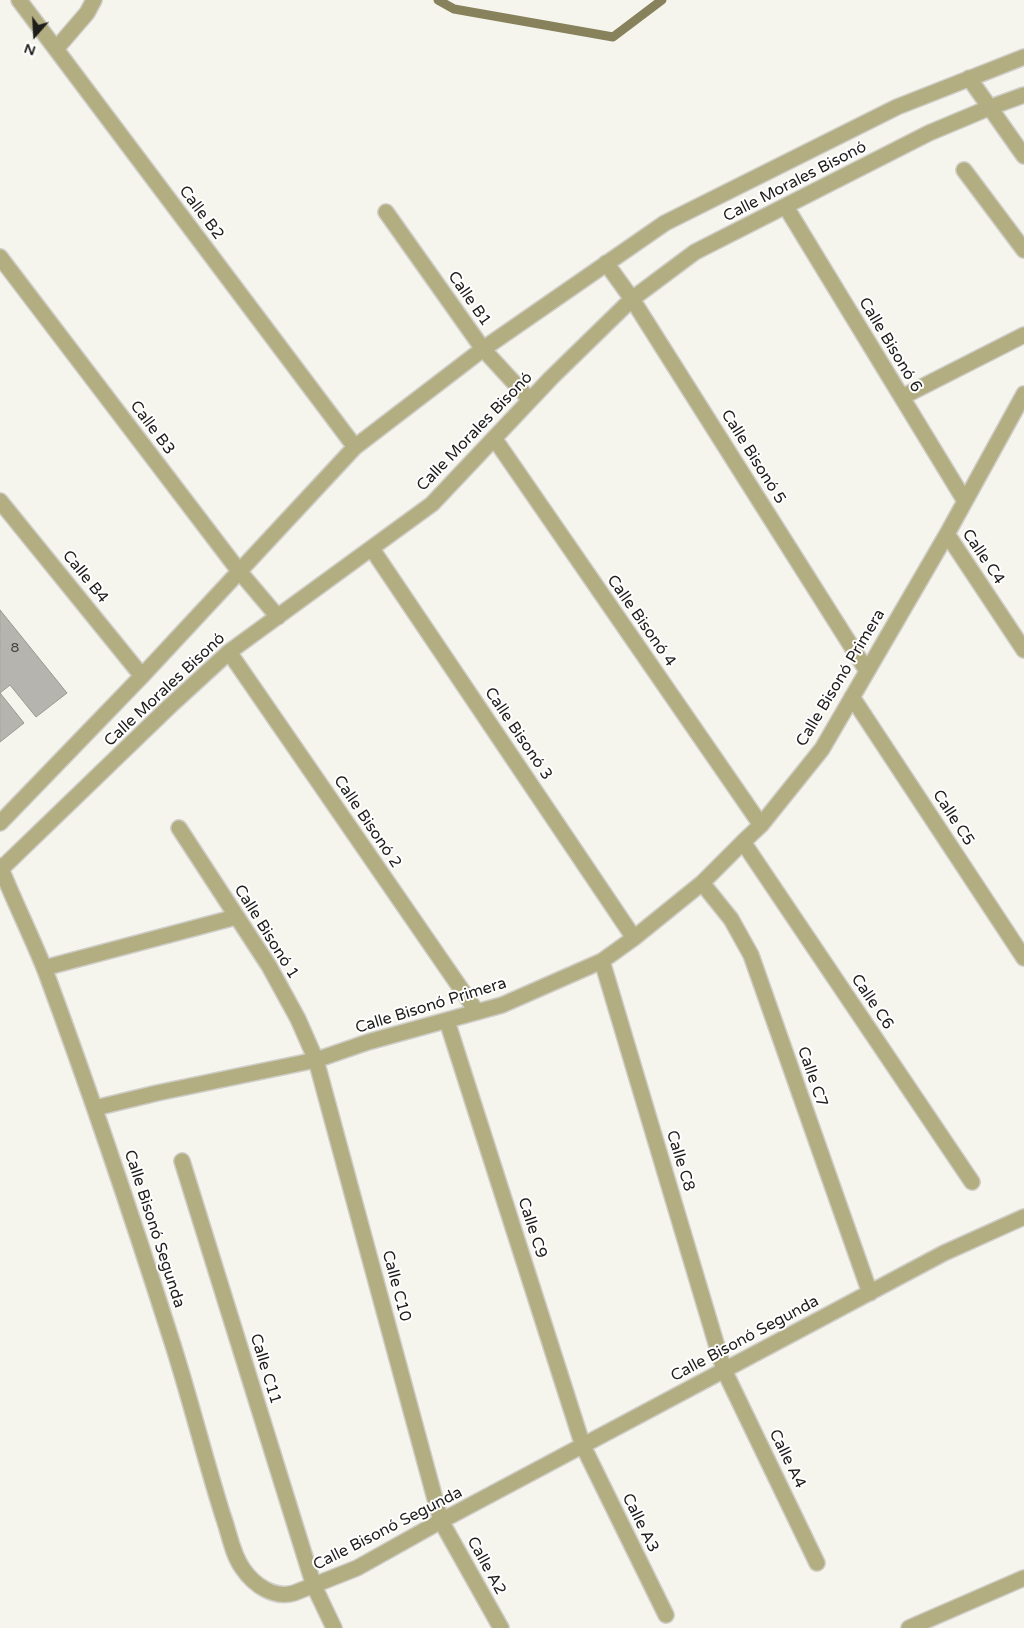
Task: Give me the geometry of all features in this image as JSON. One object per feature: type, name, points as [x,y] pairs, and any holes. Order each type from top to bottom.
[{"type":"street","name":"Calle B2","points":[[19,0],[355,447]]},
{"type":"street","points":[[56,49],[87,13],[94,0]]},
{"type":"street","name":"Calle Morales Bisonó","points":[[0,823],[142,676],[355,447],[483,349],[664,223],[897,107],[1024,57]]},
{"type":"street","points":[[970,78],[1024,156]]},
{"type":"street","name":"Calle Morales Bisonó","points":[[0,868],[229,652],[432,504],[530,400],[632,299],[695,252],[929,133],[1024,95]]},
{"type":"street","points":[[964,170],[1024,250]]},
{"type":"street","name":"Calle Bisonó 6","points":[[786,207],[965,501]]},
{"type":"street","name":"Calle B1","points":[[386,212],[483,349],[530,400]]},
{"type":"street","name":"Calle B3","points":[[0,257],[239,571],[278,617]]},
{"type":"street","name":"Calle Bisonó 5","points":[[606,263],[632,299],[867,671]]},
{"type":"street","points":[[902,397],[1024,335]]},
{"type":"street","name":"Calle Bisonó Primera","points":[[95,1108],[316,1060],[368,1042],[502,1005],[602,961],[634,938],[702,883],[761,824],[822,749],[947,534],[1024,394]]},
{"type":"street","name":"Calle Bisonó 4","points":[[494,438],[761,824]]},
{"type":"street","name":"Calle B4","points":[[0,501],[142,676]]},
{"type":"street","name":"Calle C4","points":[[947,534],[1024,650]]},
{"type":"street","name":"Calle Bisonó 3","points":[[372,549],[634,938]]},
{"type":"street","name":"Calle Bisonó 2","points":[[229,652],[476,1012]]},
{"type":"street","name":"Calle C5","points":[[852,697],[1024,958]]},
{"type":"street","name":"Calle Bisonó 1","points":[[179,828],[270,966],[298,1019],[316,1060]]},
{"type":"street","name":"Calle C6","points":[[743,842],[972,1182]]},
{"type":"street","name":"Calle Bisonó Segunda","points":[[0,868],[44,968],[138,1232],[193,1408],[236,1556],[243,1569],[253,1579],[263,1588],[274,1593],[288,1595],[357,1568],[441,1521],[944,1253],[1024,1217]]},
{"type":"street","name":"Calle C7","points":[[702,883],[732,919],[751,955],[870,1293]]},
{"type":"street","points":[[44,968],[236,917]]},
{"type":"street","name":"Calle C8","points":[[602,961],[724,1370]]},
{"type":"street","name":"Calle C9","points":[[447,1021],[583,1446]]},
{"type":"street","name":"Calle C10","points":[[316,1060],[441,1521]]},
{"type":"street","name":"Calle C11","points":[[182,1161],[314,1586],[334,1628]]},
{"type":"street","name":"Calle A4","points":[[724,1370],[817,1563]]},
{"type":"street","name":"Calle A3","points":[[583,1446],[666,1615]]},
{"type":"street","name":"Calle A2","points":[[441,1521],[501,1628]]},
{"type":"street","points":[[909,1628],[1024,1578]]},
{"type":"building","points":[[0,610],[67,693],[36,717],[10,685],[0,693]]},
{"type":"building","points":[[0,693],[24,723],[0,742]]},
{"type":"waterway","points":[[438,0],[454,9],[613,37],[662,0]]}]
